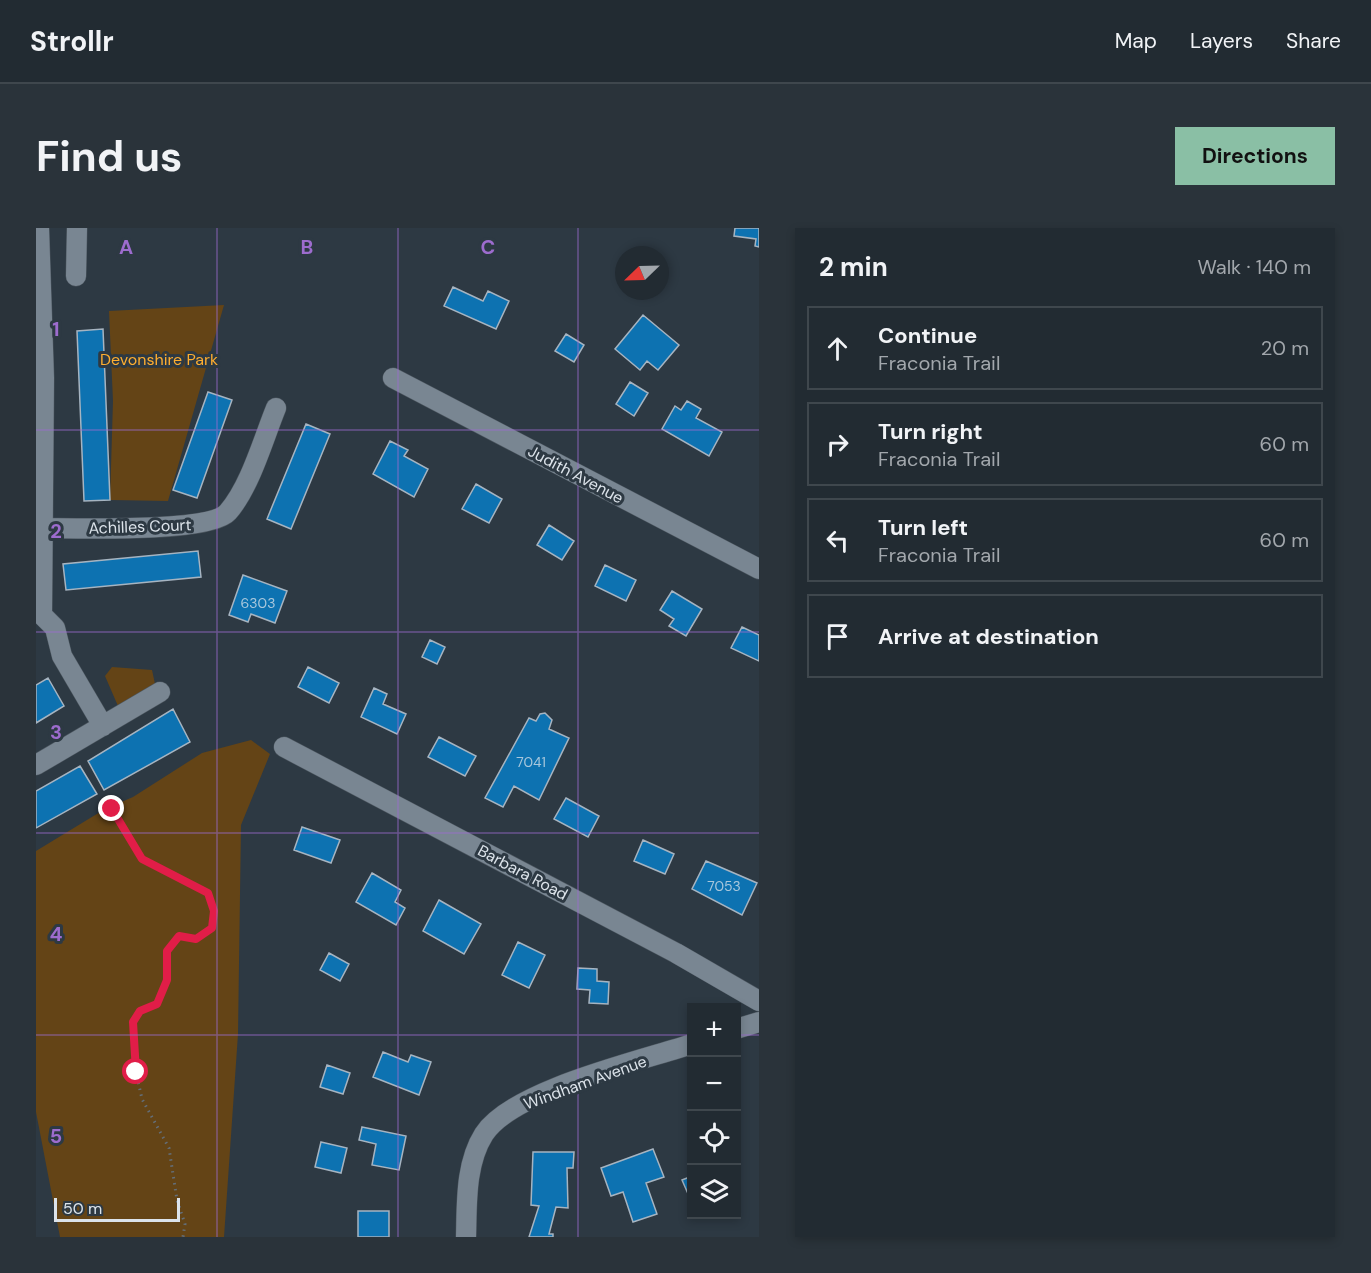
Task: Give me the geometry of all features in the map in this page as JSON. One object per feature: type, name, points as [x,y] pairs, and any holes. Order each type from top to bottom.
[{"type":"street","points":[[39,228],[42,615],[55,628],[62,656],[103,726]]},
{"type":"street","points":[[76,228],[76,276]]},
{"type":"street","name":"Judith Avenue","points":[[393,378],[759,569]]},
{"type":"street","name":"Achilles Court","points":[[42,528],[197,525],[223,516],[243,488],[276,408]]},
{"type":"street","points":[[36,765],[160,692]]},
{"type":"street","name":"Barbara Road","points":[[284,747],[666,947],[759,1001]]},
{"type":"street","points":[[741,1027],[759,1022]]},
{"type":"street","name":"Windham Avenue","points":[[466,1237],[468,1188],[472,1162],[483,1136],[500,1117],[545,1094],[687,1046]]},
{"type":"path","points":[[112,809],[142,859],[208,893],[214,911],[212,928],[196,939],[179,936],[167,951],[167,980],[157,1004],[140,1011],[133,1022],[136,1072],[142,1099],[169,1148],[177,1200],[185,1224],[183,1237]]},
{"type":"green space","name":"Devonshire Park","points":[[224,305],[168,501],[110,500],[113,401],[109,311]]},
{"type":"green space","points":[[112,667],[152,670],[155,684],[118,706],[105,676]]},
{"type":"green space","points":[[251,740],[270,754],[241,825],[238,1034],[224,1237],[60,1237],[36,1112],[36,851],[105,809],[133,797],[202,753]]},
{"type":"building","points":[[735,228],[759,228],[759,247],[755,246],[756,239],[734,236]]},
{"type":"building","points":[[453,287],[483,301],[488,291],[509,301],[496,329],[444,306]]},
{"type":"building","points":[[643,315],[679,345],[658,370],[647,361],[640,370],[615,349]]},
{"type":"building","points":[[103,329],[110,500],[84,501],[77,331]]},
{"type":"building","points":[[566,334],[584,345],[574,362],[555,351]]},
{"type":"building","points":[[630,382],[648,393],[634,416],[616,404]]},
{"type":"building","points":[[208,392],[232,400],[197,498],[173,490]]},
{"type":"building","points":[[687,401],[701,409],[696,418],[722,432],[709,456],[662,429],[675,406],[681,410]]},
{"type":"building","points":[[306,424],[330,434],[291,529],[267,519]]},
{"type":"building","points":[[390,441],[408,450],[404,456],[428,469],[414,497],[373,474]]},
{"type":"building","points":[[476,484],[502,499],[489,523],[462,509]]},
{"type":"building","points":[[549,525],[574,541],[562,560],[537,545]]},
{"type":"building","points":[[198,551],[201,577],[66,590],[63,564]]},
{"type":"building","points":[[605,565],[636,580],[626,601],[595,586]]},
{"type":"building","points":[[243,575],[287,591],[275,623],[251,614],[248,622],[229,615]]},
{"type":"building","points":[[672,591],[702,609],[686,636],[669,626],[674,619],[660,610]]},
{"type":"building","points":[[742,627],[759,635],[759,661],[731,648]]},
{"type":"building","points":[[430,640],[445,647],[437,664],[422,657]]},
{"type":"building","points":[[308,667],[339,683],[329,703],[298,687]]},
{"type":"building","points":[[48,678],[64,706],[36,723],[36,685]]},
{"type":"building","points":[[374,688],[387,694],[383,704],[406,714],[397,734],[361,717]]},
{"type":"building","points":[[173,709],[190,742],[104,790],[88,761]]},
{"type":"building","points":[[545,713],[552,720],[549,729],[569,738],[539,800],[514,786],[503,807],[485,798],[529,718],[536,721],[540,714]]},
{"type":"building","points":[[439,737],[476,756],[465,776],[428,757]]},
{"type":"building","points":[[80,766],[97,794],[36,828],[36,791]]},
{"type":"building","points":[[566,798],[599,816],[588,837],[554,819]]},
{"type":"building","points":[[302,827],[340,840],[331,863],[294,850]]},
{"type":"building","points":[[643,840],[674,854],[665,874],[634,861]]},
{"type":"building","points":[[706,861],[757,883],[742,915],[692,889]]},
{"type":"building","points":[[372,873],[401,890],[395,902],[405,908],[396,925],[356,902]]},
{"type":"building","points":[[439,900],[481,924],[464,954],[423,931]]},
{"type":"building","points":[[518,942],[545,955],[529,988],[502,975]]},
{"type":"building","points":[[329,953],[349,964],[340,981],[320,970]]},
{"type":"building","points":[[578,968],[597,969],[597,981],[609,982],[608,1004],[589,1003],[590,990],[577,989]]},
{"type":"building","points":[[383,1052],[408,1062],[411,1055],[431,1062],[419,1095],[373,1077]]},
{"type":"building","points":[[327,1065],[350,1073],[343,1094],[320,1087]]},
{"type":"building","points":[[362,1127],[406,1136],[399,1170],[372,1165],[376,1144],[359,1140]]},
{"type":"building","points":[[321,1142],[347,1148],[341,1173],[315,1167]]},
{"type":"building","points":[[653,1149],[664,1177],[646,1183],[657,1214],[633,1222],[623,1192],[611,1196],[601,1168]]},
{"type":"building","points":[[533,1152],[574,1152],[573,1168],[567,1168],[568,1208],[556,1207],[549,1234],[553,1234],[553,1237],[529,1237],[539,1206],[531,1205]]},
{"type":"building","points":[[687,1178],[687,1192],[682,1180]]},
{"type":"building","points":[[358,1211],[389,1211],[389,1237],[358,1237]]},
{"type":"route","points":[[112,809],[142,859],[208,893],[214,911],[212,928],[196,939],[179,936],[167,951],[167,980],[157,1004],[140,1011],[133,1022],[136,1072]]}]
